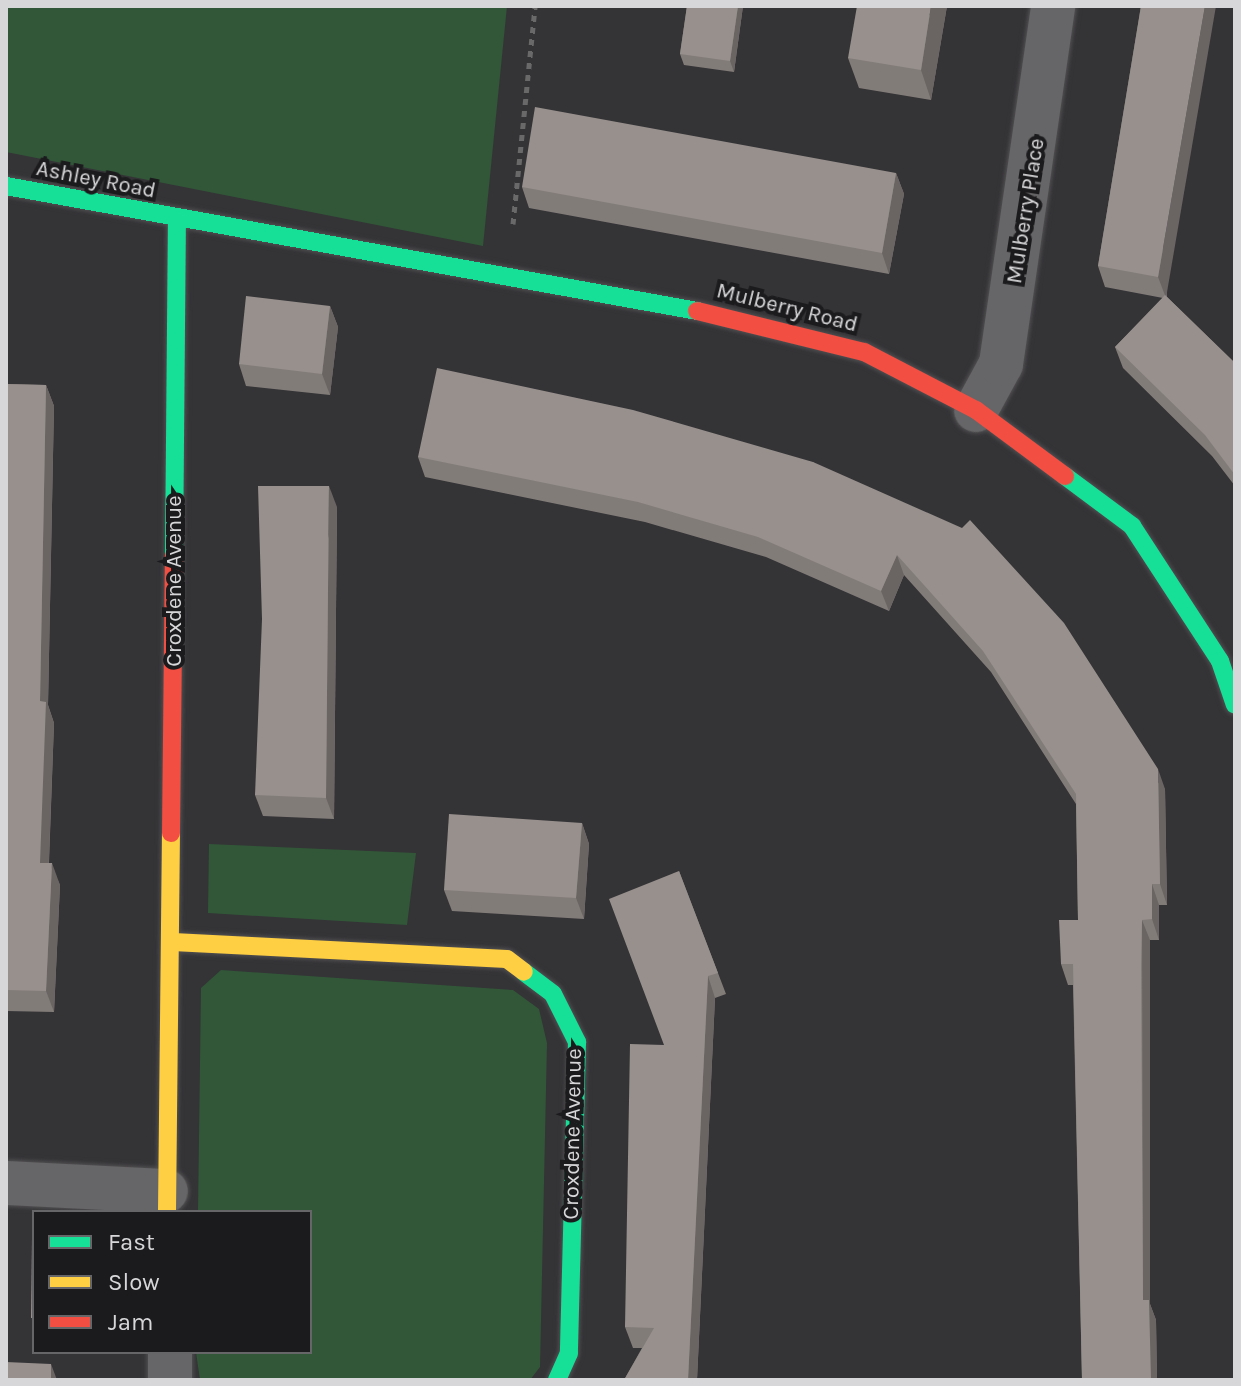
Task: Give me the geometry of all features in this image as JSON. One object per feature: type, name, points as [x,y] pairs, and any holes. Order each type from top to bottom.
[{"type":"street","name":"Mulberry Place","points":[[976,410],[1001,364],[1053,6]]},
{"type":"street","name":"Ashley Road","points":[[6,186],[177,221]]},
{"type":"street","name":"Mulberry Road","points":[[177,221],[508,274],[724,316],[864,352],[976,410],[1132,526],[1220,661],[1235,705]]},
{"type":"street","name":"Croxdene Avenue","points":[[166,1201],[173,942],[177,221]]},
{"type":"street","name":"Croxdene Avenue","points":[[173,942],[507,959],[553,994],[577,1042],[569,1353],[557,1380]]},
{"type":"street","points":[[6,1183],[166,1201]]},
{"type":"street","points":[[170,1354],[170,1380]]},
{"type":"path","points":[[508,274],[535,6]]},
{"type":"green space","points":[[6,6],[507,6],[483,246],[6,152]]},
{"type":"green space","points":[[209,844],[416,853],[407,925],[208,913]]},
{"type":"green space","points":[[221,970],[513,990],[539,1009],[547,1043],[540,1367],[530,1380],[200,1380],[196,1354],[312,1354],[312,1210],[198,1210],[201,988]]},
{"type":"building","points":[[687,6],[738,6],[730,61],[680,54]]},
{"type":"building","points":[[857,6],[931,6],[921,70],[848,58]]},
{"type":"building","points":[[1141,6],[1205,6],[1158,277],[1098,266]]},
{"type":"building","points":[[535,107],[896,173],[882,253],[522,187]]},
{"type":"building","points":[[1165,295],[1235,363],[1235,475],[1205,435],[1115,347]]},
{"type":"building","points":[[246,296],[330,306],[322,374],[239,364]]},
{"type":"building","points":[[437,368],[633,410],[813,462],[962,528],[970,520],[1064,623],[1158,769],[1160,884],[1152,884],[1152,919],[1142,920],[1141,964],[1143,1300],[1149,1300],[1151,1380],[1082,1380],[1073,964],[1061,964],[1059,920],[1078,920],[1076,794],[983,651],[897,555],[881,591],[758,537],[638,502],[418,457]]},
{"type":"building","points":[[6,384],[46,385],[40,701],[46,702],[40,863],[52,863],[46,991],[6,990]]},
{"type":"building","points":[[258,486],[329,486],[326,798],[255,795],[262,619]]},
{"type":"building","points":[[449,814],[582,823],[576,898],[444,890]]},
{"type":"building","points":[[679,871],[718,973],[708,976],[688,1380],[624,1380],[654,1328],[625,1327],[630,1044],[664,1045],[609,899]]},
{"type":"building","points":[[6,1362],[51,1364],[51,1380],[6,1380]]},
{"type":"traffic: fast","points":[[6,186],[697,311]]},
{"type":"traffic: fast","points":[[174,556],[177,221]]},
{"type":"traffic: fast","points":[[1065,476],[1132,526],[1220,661],[1235,705]]},
{"type":"traffic: fast","points":[[524,972],[553,994],[577,1042],[569,1353],[557,1380]]},
{"type":"traffic: slow","points":[[167,1210],[171,833]]},
{"type":"traffic: slow","points":[[173,942],[507,959],[524,972]]},
{"type":"traffic: jam","points":[[697,311],[864,352],[976,410],[1065,476]]},
{"type":"traffic: jam","points":[[171,833],[174,556]]}]
